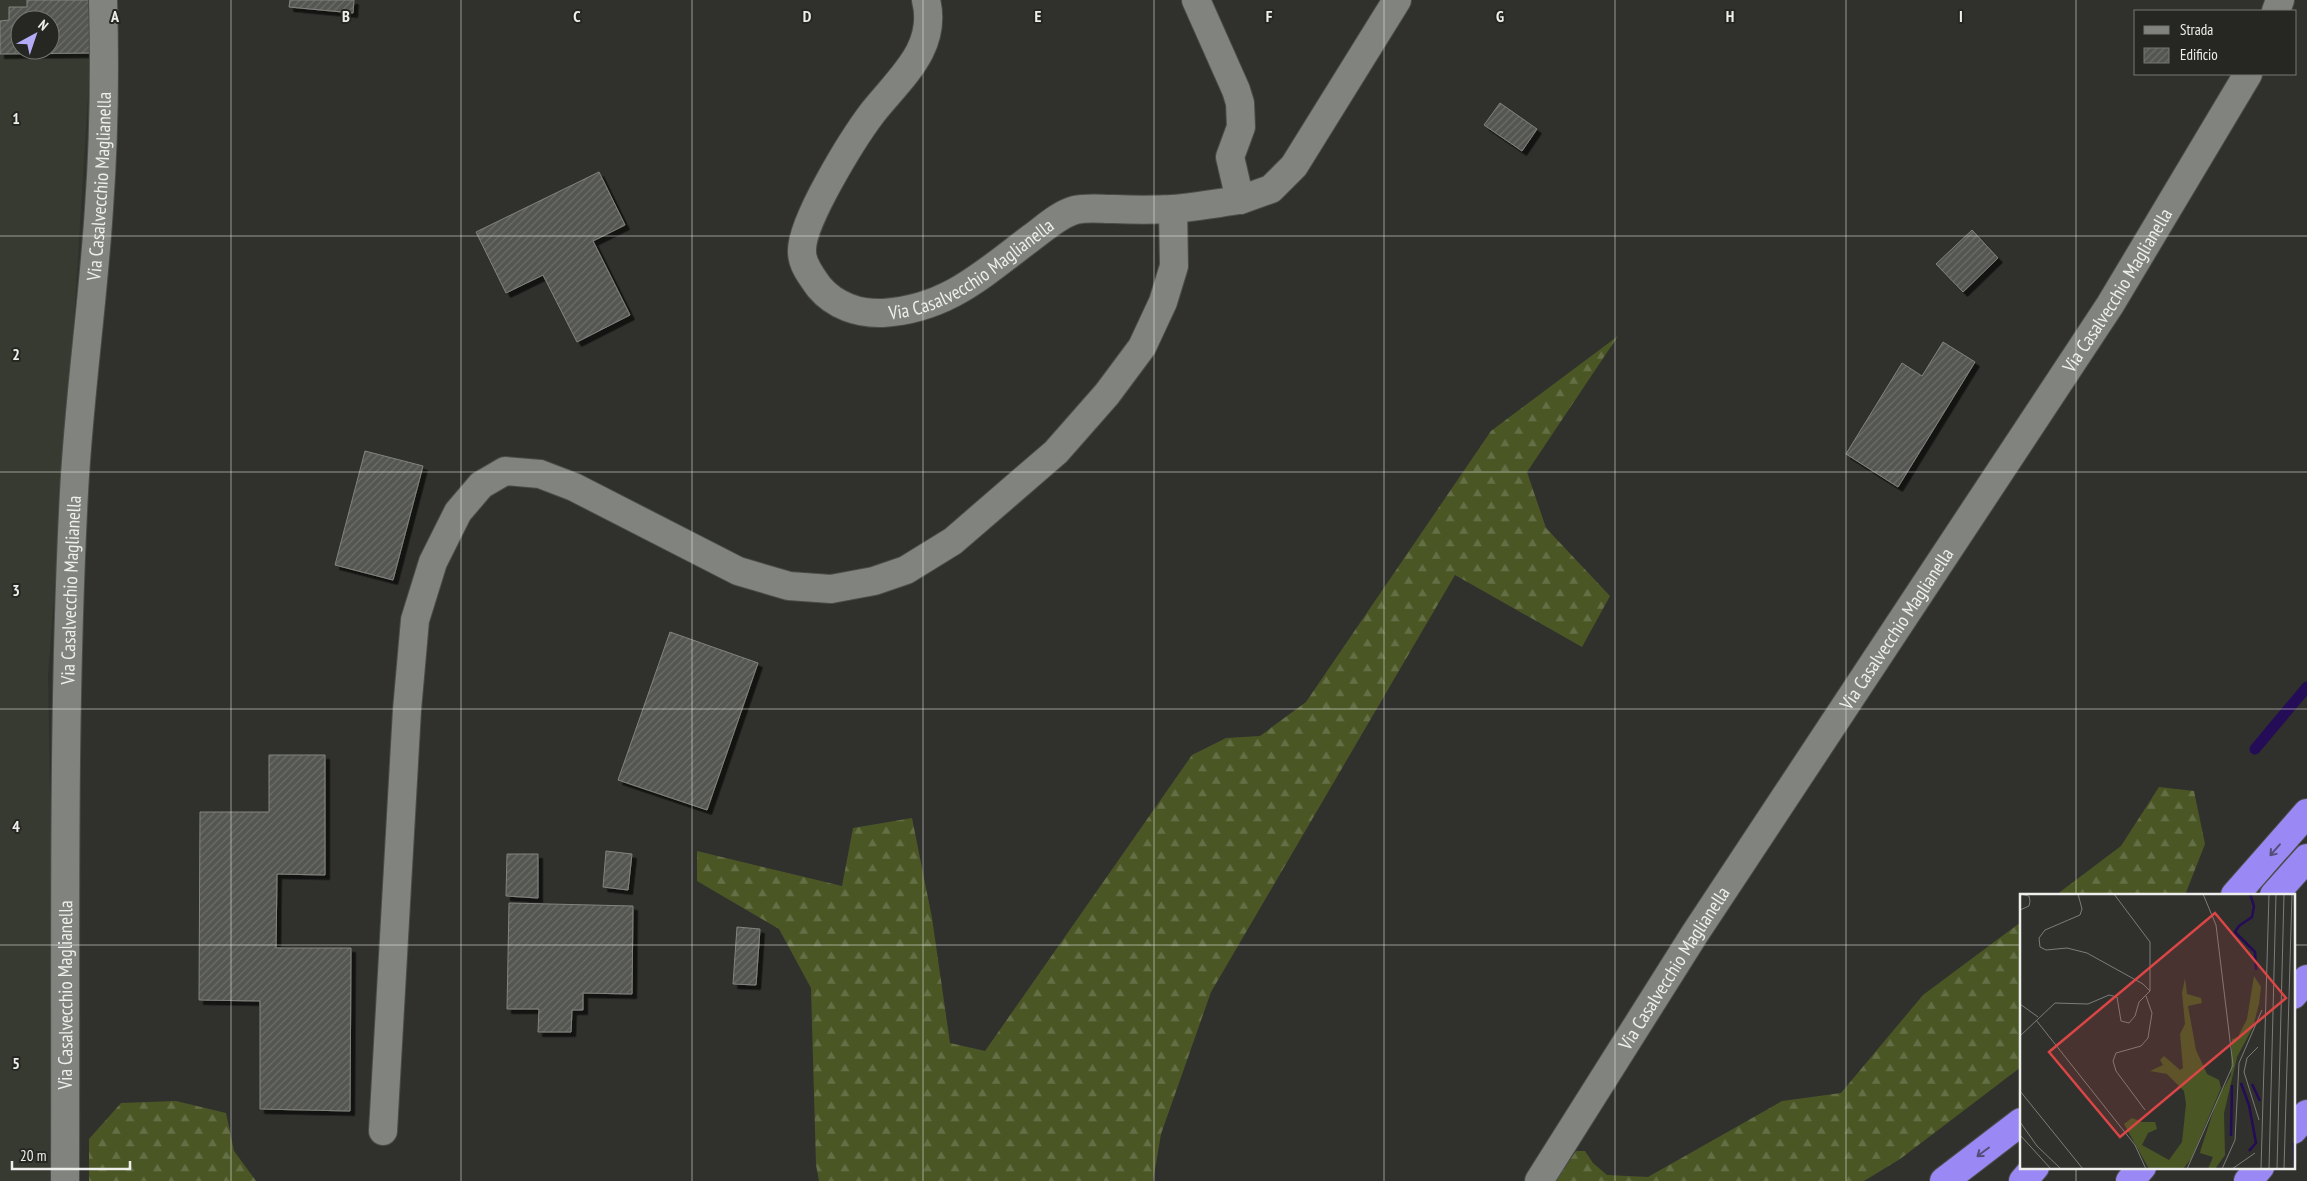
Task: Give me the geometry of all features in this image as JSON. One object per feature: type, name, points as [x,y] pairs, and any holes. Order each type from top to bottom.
[{"type":"highway","points":[[2237,894],[2307,813]]},
{"type":"highway","points":[[2275,894],[2307,858]]},
{"type":"highway","points":[[2294,994],[2307,979]]},
{"type":"highway","points":[[2294,1129],[2307,1114]]},
{"type":"highway","points":[[1944,1181],[2020,1123]]},
{"type":"highway","points":[[2023,1181],[2034,1168]]},
{"type":"highway","points":[[2130,1181],[2141,1168]]},
{"type":"highway","points":[[2248,1181],[2259,1168]]},
{"type":"street","name":"Via Casalvecchio Maglianella","points":[[65,1181],[66,773],[73,528],[78,428],[99,208],[104,89],[103,0]]},
{"type":"street","name":"Via Casalvecchio Maglianella","points":[[926,0],[930,18],[928,34],[922,50],[914,64],[855,137],[815,210],[803,240],[802,252],[804,261],[816,282],[829,297],[850,308],[868,313],[913,309],[949,296],[968,286],[1053,221],[1072,211],[1092,208],[1173,209],[1240,200],[1271,189],[1294,166],[1397,0]]},
{"type":"street","points":[[1196,0],[1240,103],[1241,127],[1230,157],[1240,200]]},
{"type":"street","name":"Via Casalvecchio Maglianella","points":[[1538,1181],[1699,927],[2110,305],[2247,75]]},
{"type":"street","points":[[383,1131],[407,719],[415,620],[433,562],[458,512],[481,485],[505,471],[540,474],[574,488],[738,571],[789,586],[831,588],[874,581],[906,570],[953,541],[1056,452],[1113,386],[1142,347],[1163,302],[1174,266],[1173,209]]},
{"type":"shaded area","points":[[0,0],[92,0],[89,80],[71,369],[48,676],[53,952],[51,1181],[0,1181]]},
{"type":"green space","points":[[1618,336],[1527,472],[1546,528],[1610,596],[1582,647],[1455,575],[1211,992],[1161,1134],[1153,1181],[819,1181],[816,1165],[811,988],[779,929],[697,881],[697,851],[842,886],[853,828],[912,818],[932,918],[950,1043],[985,1051],[1192,755],[1226,738],[1260,736],[1306,702],[1491,431]]},
{"type":"green space","points":[[2159,787],[2194,791],[2205,844],[2185,894],[2057,894],[2121,846]]},
{"type":"green space","points":[[2020,923],[2020,1068],[1900,1159],[1864,1181],[1556,1181],[1576,1151],[1585,1151],[1593,1163],[1607,1175],[1648,1177],[1782,1101],[1841,1093],[1923,995]]},
{"type":"green space","points":[[176,1101],[226,1113],[234,1151],[256,1181],[89,1181],[89,1139],[121,1103]]},
{"type":"building","points":[[27,0],[90,0],[91,53],[60,53],[60,10],[10,10],[10,54],[0,54],[0,21],[9,20],[9,7],[27,7]]},
{"type":"building","points":[[290,0],[354,0],[353,13],[289,7]]},
{"type":"building","points":[[1500,103],[1537,129],[1522,151],[1484,125]]},
{"type":"building","points":[[599,172],[625,225],[593,241],[630,315],[577,342],[543,275],[506,293],[476,232]]},
{"type":"building","points":[[1972,230],[1998,258],[1963,292],[1936,264]]},
{"type":"building","points":[[1943,342],[1975,362],[1898,487],[1846,454],[1902,363],[1922,376]]},
{"type":"building","points":[[365,451],[423,466],[393,580],[335,565]]},
{"type":"building","points":[[670,632],[758,663],[707,810],[618,780]]},
{"type":"building","points":[[269,755],[325,755],[325,875],[277,874],[276,948],[351,948],[350,1111],[260,1109],[260,1001],[199,1000],[200,812],[269,812]]},
{"type":"building","points":[[606,851],[632,854],[628,890],[603,887]]},
{"type":"building","points":[[507,854],[538,854],[538,898],[506,896]]},
{"type":"building","points":[[509,903],[633,906],[632,994],[583,993],[583,1010],[572,1010],[571,1032],[538,1032],[539,1009],[507,1009]]},
{"type":"building","points":[[737,927],[760,929],[756,985],[733,984]]},
{"type":"waterway","points":[[2255,749],[2307,687]]}]
